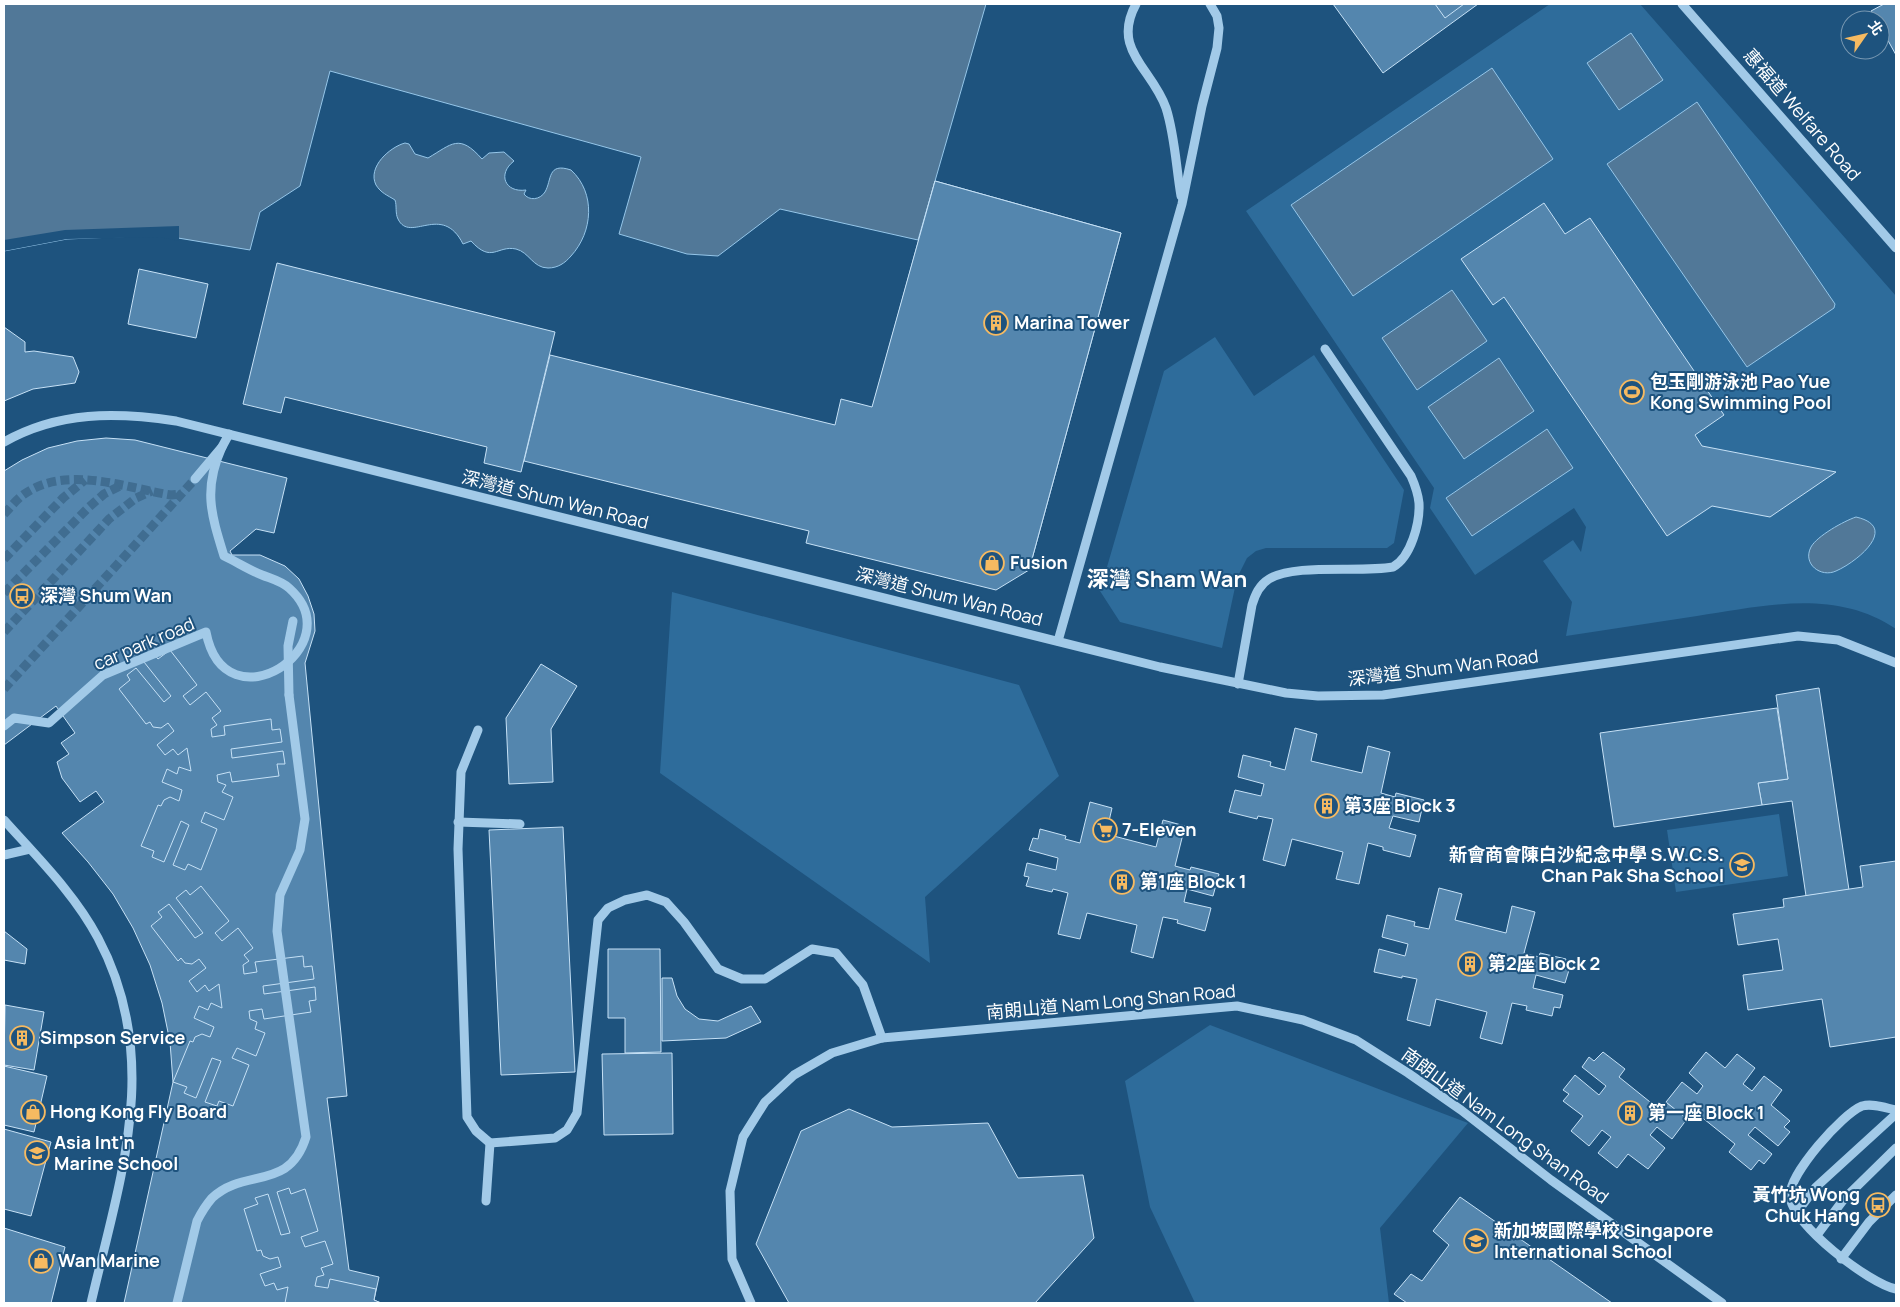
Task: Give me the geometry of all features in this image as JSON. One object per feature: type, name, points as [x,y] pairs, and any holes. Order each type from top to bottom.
[{"type":"street","points":[[1136,4],[1127,27],[1128,39],[1131,51],[1159,94],[1166,109],[1182,204]]},
{"type":"street","points":[[1058,641],[1182,204],[1202,106],[1217,48],[1219,28],[1217,16],[1210,4]]},
{"type":"street","name":"惠福道 Welfare Road","points":[[1682,4],[1896,248]]},
{"type":"street","points":[[1238,684],[1252,605],[1256,594],[1269,579],[1291,572],[1392,567],[1406,556],[1411,546],[1419,505],[1417,491],[1411,476],[1325,349]]},
{"type":"street","name":"深灣道 Shum Wan Road","points":[[4,442],[52,422],[94,415],[134,415],[176,421],[1058,641],[1238,684],[1318,696],[1383,695],[1798,636],[1838,640],[1896,663]]},
{"type":"street","points":[[195,479],[222,447],[229,434]]},
{"type":"street","name":"car park road","points":[[4,726],[14,718],[50,723],[103,675],[206,632],[211,650],[218,660],[226,668],[249,677],[276,672],[287,664],[296,653],[304,638],[307,618],[297,597],[280,581],[262,575],[224,556],[210,499],[212,470],[222,447]]},
{"type":"street","points":[[177,1303],[197,1221],[203,1209],[212,1198],[224,1190],[278,1173],[288,1167],[302,1148],[306,1137],[277,931],[280,896],[300,850],[305,819],[289,695],[288,646],[293,621]]},
{"type":"street","points":[[478,730],[460,772],[458,822],[467,1117],[476,1131],[490,1143],[555,1138],[567,1130],[577,1113],[598,920],[608,908],[624,900],[647,895],[666,902],[684,922],[718,969],[742,979],[765,978],[812,950],[836,953],[863,985],[882,1038]]},
{"type":"street","points":[[4,820],[64,888],[98,937],[120,988],[129,1023],[133,1068],[129,1132],[91,1303]]},
{"type":"street","points":[[458,822],[520,824]]},
{"type":"street","points":[[4,855],[30,849]]},
{"type":"street","name":"南朗山道 Nam Long Shan Road","points":[[751,1303],[732,1259],[730,1191],[743,1137],[765,1102],[794,1075],[832,1053],[882,1038],[1237,1006],[1303,1020],[1356,1040],[1461,1110],[1551,1180],[1722,1303]]},
{"type":"street","points":[[1896,1112],[1870,1105],[1862,1106],[1851,1114],[1798,1170],[1791,1186],[1790,1198],[1797,1212],[1841,1259],[1870,1278],[1896,1289]]},
{"type":"street","points":[[1797,1212],[1816,1187],[1896,1112]]},
{"type":"street","points":[[486,1201],[490,1143]]},
{"type":"street","points":[[1817,1235],[1844,1199],[1896,1148]]},
{"type":"street","points":[[1841,1259],[1869,1222],[1896,1195]]},
{"type":"shaded area","points":[[4,4],[986,4],[918,240],[780,209],[718,256],[687,254],[619,234],[641,157],[330,71],[300,186],[260,212],[250,250],[160,235],[67,239],[4,251]]},
{"type":"shaded area","name":"包玉剛游泳池 Pao Yue Kong Swimming Pool","points":[[1550,4],[1640,4],[1896,296],[1896,629],[1873,616],[1849,608],[1799,603],[1748,608],[1566,636],[1572,602],[1543,561],[1573,540],[1581,552],[1586,527],[1574,508],[1475,575],[1430,508],[1434,488],[1246,211]]},
{"type":"shaded area","points":[[1631,33],[1663,80],[1619,110],[1587,63]]},
{"type":"shaded area","points":[[1492,68],[1553,159],[1353,296],[1291,205]]},
{"type":"shaded area","points":[[1697,102],[1835,304],[1834,308],[1747,367],[1607,164]]},
{"type":"shaded area","points":[[405,143],[409,144],[415,154],[428,158],[455,144],[467,146],[482,159],[489,153],[504,152],[514,161],[506,171],[505,177],[508,186],[513,189],[526,190],[524,194],[532,199],[543,195],[554,170],[563,168],[571,170],[579,179],[588,201],[589,213],[584,236],[564,263],[548,268],[538,265],[516,249],[509,248],[489,253],[478,248],[471,241],[463,244],[455,232],[446,226],[436,224],[410,228],[403,226],[397,217],[395,200],[380,190],[374,178],[377,165],[387,153]]},
{"type":"shaded area","points":[[1452,290],[1487,341],[1417,390],[1382,338]]},
{"type":"shaded area","points":[[1215,337],[1254,396],[1314,355],[1404,490],[1394,543],[1387,548],[1266,548],[1256,551],[1247,558],[1237,578],[1222,648],[1120,622],[1100,591],[1164,371]]},
{"type":"shaded area","points":[[1499,358],[1534,411],[1464,459],[1428,407]]},
{"type":"shaded area","points":[[1547,429],[1573,468],[1472,536],[1446,498]]},
{"type":"shaded area","points":[[1856,517],[1869,522],[1874,528],[1875,536],[1863,553],[1845,567],[1830,573],[1824,573],[1814,568],[1809,559],[1809,553],[1814,543],[1831,529]]},
{"type":"shaded area","points":[[672,592],[1019,685],[1059,776],[925,897],[930,963],[660,773]]},
{"type":"shaded area","points":[[1779,814],[1788,876],[1676,892],[1667,830]]},
{"type":"shaded area","points":[[1210,1025],[1468,1123],[1380,1228],[1389,1303],[1195,1303],[1150,1207],[1125,1081]]},
{"type":"pier","points":[[179,226],[179,241],[160,237],[67,239],[4,251],[4,240],[65,230]]},
{"type":"building","points":[[1333,4],[1478,4],[1383,73]]},
{"type":"building","points":[[1435,4],[1464,4],[1445,18]]},
{"type":"building","points":[[1884,4],[1896,4],[1896,55],[1890,44],[1890,10],[1873,10]]},
{"type":"building","name":"Marina Tower","points":[[935,181],[1121,233],[1029,570],[842,518]]},
{"type":"building","name":"Marina Tower","points":[[935,181],[1121,233],[1029,570],[996,590],[806,543],[809,531],[524,461],[550,355],[835,425],[841,399],[872,407]]},
{"type":"building","points":[[1544,203],[1565,234],[1590,218],[1724,415],[1695,435],[1702,446],[1836,472],[1770,517],[1712,506],[1667,536],[1504,297],[1493,305],[1461,259]]},
{"type":"building","points":[[277,263],[555,332],[521,472],[484,463],[487,447],[285,397],[281,413],[243,404]]},
{"type":"building","points":[[139,269],[208,284],[196,338],[128,324]]},
{"type":"building","points":[[4,327],[25,342],[25,352],[34,351],[73,357],[79,372],[75,383],[33,389],[4,401]]},
{"type":"building","points":[[106,438],[135,440],[287,478],[274,533],[256,529],[230,551],[232,555],[260,555],[285,566],[299,579],[308,596],[314,614],[315,631],[305,663],[347,1096],[327,1098],[349,1270],[379,1277],[374,1300],[381,1303],[124,1303],[173,1082],[170,1042],[162,1003],[150,965],[133,928],[113,894],[62,833],[104,802],[96,791],[80,802],[62,778],[57,762],[69,754],[61,743],[75,733],[56,706],[4,745],[4,471],[48,448],[77,441]]},
{"type":"building","points":[[170,650],[197,685],[183,696],[190,705],[206,692],[221,711],[212,718],[217,725],[211,729],[212,737],[225,735],[224,726],[271,719],[272,730],[280,729],[282,742],[231,749],[232,758],[283,751],[285,764],[277,764],[279,776],[232,782],[230,772],[217,775],[218,782],[226,785],[222,792],[233,797],[224,820],[205,812],[201,822],[217,829],[201,870],[188,864],[185,870],[173,865],[189,825],[181,821],[164,862],[152,857],[154,851],[141,846],[158,805],[161,806],[164,800],[170,797],[179,801],[182,790],[162,782],[167,769],[177,774],[179,767],[191,771],[187,748],[178,755],[173,749],[165,755],[157,745],[174,731],[168,723],[161,728],[153,727],[150,722],[146,724],[119,689],[130,680],[127,675],[136,668],[164,702],[171,696],[144,662],[154,654],[158,659]]},
{"type":"building","points":[[541,664],[577,686],[551,729],[553,782],[509,784],[506,718]]},
{"type":"building","points":[[1819,688],[1849,890],[1806,896],[1792,801],[1762,805],[1758,783],[1788,779],[1776,695]]},
{"type":"building","points":[[1777,708],[1788,779],[1758,783],[1762,805],[1614,827],[1600,733]]},
{"type":"building","name":"第3座 Block 3","points":[[1295,728],[1317,734],[1311,761],[1362,773],[1368,746],[1390,752],[1381,793],[1395,797],[1396,793],[1424,800],[1419,822],[1393,816],[1389,828],[1416,835],[1410,857],[1383,850],[1383,847],[1368,843],[1359,884],[1336,879],[1343,852],[1292,839],[1285,866],[1263,860],[1273,819],[1258,816],[1257,819],[1229,812],[1235,790],[1261,796],[1264,784],[1238,777],[1243,755],[1271,762],[1270,766],[1285,770]]},
{"type":"building","name":"第1座 Block 1","points":[[1090,802],[1112,808],[1106,834],[1156,847],[1163,820],[1185,826],[1175,866],[1190,870],[1191,867],[1219,874],[1213,896],[1187,889],[1184,902],[1211,908],[1205,931],[1177,923],[1178,920],[1163,917],[1153,958],[1131,952],[1137,925],[1087,913],[1080,939],[1058,934],[1068,893],[1053,889],[1052,892],[1026,886],[1029,877],[1024,876],[1027,863],[1056,870],[1058,858],[1029,850],[1033,838],[1038,839],[1040,829],[1066,836],[1065,839],[1080,843]]},
{"type":"building","points":[[563,827],[575,1072],[501,1075],[489,830]]},
{"type":"building","points":[[1896,861],[1896,1037],[1830,1047],[1822,999],[1748,1010],[1743,975],[1783,970],[1778,939],[1738,945],[1733,914],[1784,907],[1783,899],[1863,887],[1860,866]]},
{"type":"building","points":[[201,886],[229,921],[215,933],[222,941],[238,928],[253,948],[244,955],[249,961],[243,965],[244,974],[257,972],[255,962],[303,956],[304,967],[312,966],[314,979],[263,986],[264,994],[315,987],[316,1000],[309,1001],[311,1012],[264,1019],[262,1009],[249,1011],[250,1019],[257,1022],[255,1029],[265,1033],[256,1056],[237,1048],[232,1058],[249,1065],[233,1106],[219,1101],[217,1106],[205,1102],[221,1061],[212,1058],[196,1098],[184,1093],[187,1087],[173,1082],[190,1041],[193,1042],[195,1037],[202,1034],[210,1037],[214,1027],[194,1018],[199,1006],[208,1010],[211,1003],[222,1008],[219,984],[209,991],[205,985],[197,992],[189,981],[206,968],[199,959],[192,964],[185,963],[181,958],[178,961],[151,926],[162,917],[158,912],[169,904],[195,938],[203,933],[176,898],[186,890],[190,895]]},
{"type":"building","name":"第2座 Block 2","points":[[1439,888],[1462,894],[1455,920],[1506,933],[1512,906],[1535,912],[1524,953],[1539,957],[1540,953],[1566,959],[1563,969],[1569,970],[1565,983],[1536,975],[1533,988],[1563,995],[1560,1008],[1554,1007],[1552,1016],[1526,1010],[1527,1006],[1512,1003],[1502,1044],[1480,1038],[1487,1012],[1436,999],[1430,1026],[1407,1020],[1417,979],[1374,972],[1379,949],[1405,956],[1408,944],[1382,937],[1387,915],[1415,922],[1414,926],[1429,929]]},
{"type":"building","points":[[4,931],[27,949],[25,964],[4,960]]},
{"type":"building","points":[[608,949],[660,949],[661,1052],[625,1053],[625,1018],[608,1018]]},
{"type":"building","points":[[662,978],[672,978],[677,996],[685,1009],[699,1019],[718,1021],[751,1006],[761,1022],[726,1038],[662,1041]]},
{"type":"building","name":"Simpson Service","points":[[5,1005],[44,1012],[34,1070],[4,1065]]},
{"type":"building","name":"第一座 Block 1","points":[[1603,1052],[1625,1069],[1619,1077],[1660,1110],[1666,1102],[1687,1119],[1672,1139],[1657,1127],[1650,1135],[1665,1148],[1648,1169],[1628,1154],[1617,1168],[1598,1153],[1611,1137],[1602,1130],[1589,1146],[1571,1131],[1583,1116],[1563,1101],[1569,1094],[1563,1090],[1575,1075],[1599,1095],[1606,1086],[1582,1067],[1589,1057],[1594,1061]]},
{"type":"building","points":[[1706,1052],[1725,1068],[1737,1054],[1755,1068],[1743,1084],[1752,1091],[1764,1076],[1782,1090],[1771,1105],[1790,1121],[1784,1127],[1790,1132],[1778,1146],[1755,1127],[1748,1135],[1772,1154],[1764,1164],[1759,1160],[1751,1170],[1729,1152],[1735,1144],[1694,1111],[1687,1119],[1666,1102],[1682,1082],[1697,1094],[1703,1086],[1689,1073]]},
{"type":"building","points":[[672,1053],[673,1134],[604,1135],[602,1054]]},
{"type":"building","points":[[4,1066],[47,1076],[34,1132],[4,1125]]},
{"type":"building","points":[[849,1109],[892,1127],[988,1123],[1018,1178],[1083,1175],[1094,1238],[1035,1303],[789,1303],[756,1244],[801,1131]]},
{"type":"building","points":[[4,1129],[51,1142],[31,1216],[4,1209]]},
{"type":"building","points":[[289,1188],[291,1194],[305,1189],[318,1231],[301,1237],[305,1247],[325,1241],[333,1264],[321,1268],[324,1275],[317,1277],[315,1286],[328,1288],[330,1279],[376,1289],[374,1300],[381,1303],[285,1303],[288,1287],[277,1290],[274,1283],[265,1286],[260,1274],[281,1267],[278,1257],[270,1259],[263,1256],[261,1250],[257,1251],[244,1209],[258,1204],[255,1198],[268,1194],[281,1235],[290,1233],[277,1192]]},
{"type":"building","name":"新加坡國際學校 Singapore International School","points":[[1460,1197],[1612,1303],[1407,1303],[1394,1294],[1411,1274],[1422,1281],[1449,1245],[1433,1231]]},
{"type":"building","points":[[4,1228],[65,1247],[51,1303],[4,1303]]},
{"type":"tunnel","points":[[4,689],[195,479]]},
{"type":"tunnel","points":[[4,559],[63,498],[85,480]]},
{"type":"tunnel","points":[[4,514],[23,495],[40,486],[58,481],[96,481],[171,495],[181,494]]},
{"type":"tunnel","points":[[4,593],[89,507],[104,494],[122,485]]},
{"type":"tunnel","points":[[4,632],[109,519],[136,498],[152,491]]},
{"type":"place","name":"Marina Tower","points":[[996,323]]},
{"type":"place","name":"包玉剛游泳池 Pao Yue Kong Swimming Pool","points":[[1632,392]]},
{"type":"place","name":"Fusion","points":[[992,563]]},
{"type":"place","name":"深灣 Shum Wan","points":[[22,596]]},
{"type":"place","name":"第3座 Block 3","points":[[1327,806]]},
{"type":"place","name":"7-Eleven","points":[[1105,830]]},
{"type":"place","name":"新會商會陳白沙紀念中學 S.W.C.S. Chan Pak Sha School","points":[[1742,865]]},
{"type":"place","name":"第1座 Block 1","points":[[1122,882]]},
{"type":"place","name":"第2座 Block 2","points":[[1470,964]]},
{"type":"place","name":"Simpson Service","points":[[22,1038]]},
{"type":"place","name":"Hong Kong Fly Board","points":[[33,1112]]},
{"type":"place","name":"第一座 Block 1","points":[[1630,1113]]},
{"type":"place","name":"Asia Int'n Marine School","points":[[37,1153]]},
{"type":"place","name":"黃竹坑 Wong Chuk Hang","points":[[1878,1205]]},
{"type":"place","name":"新加坡國際學校 Singapore International School","points":[[1476,1241]]},
{"type":"place","name":"Wan Marine","points":[[41,1261]]},
{"type":"district","name":"深灣 Sham Wan","points":[[1167,579]]}]
